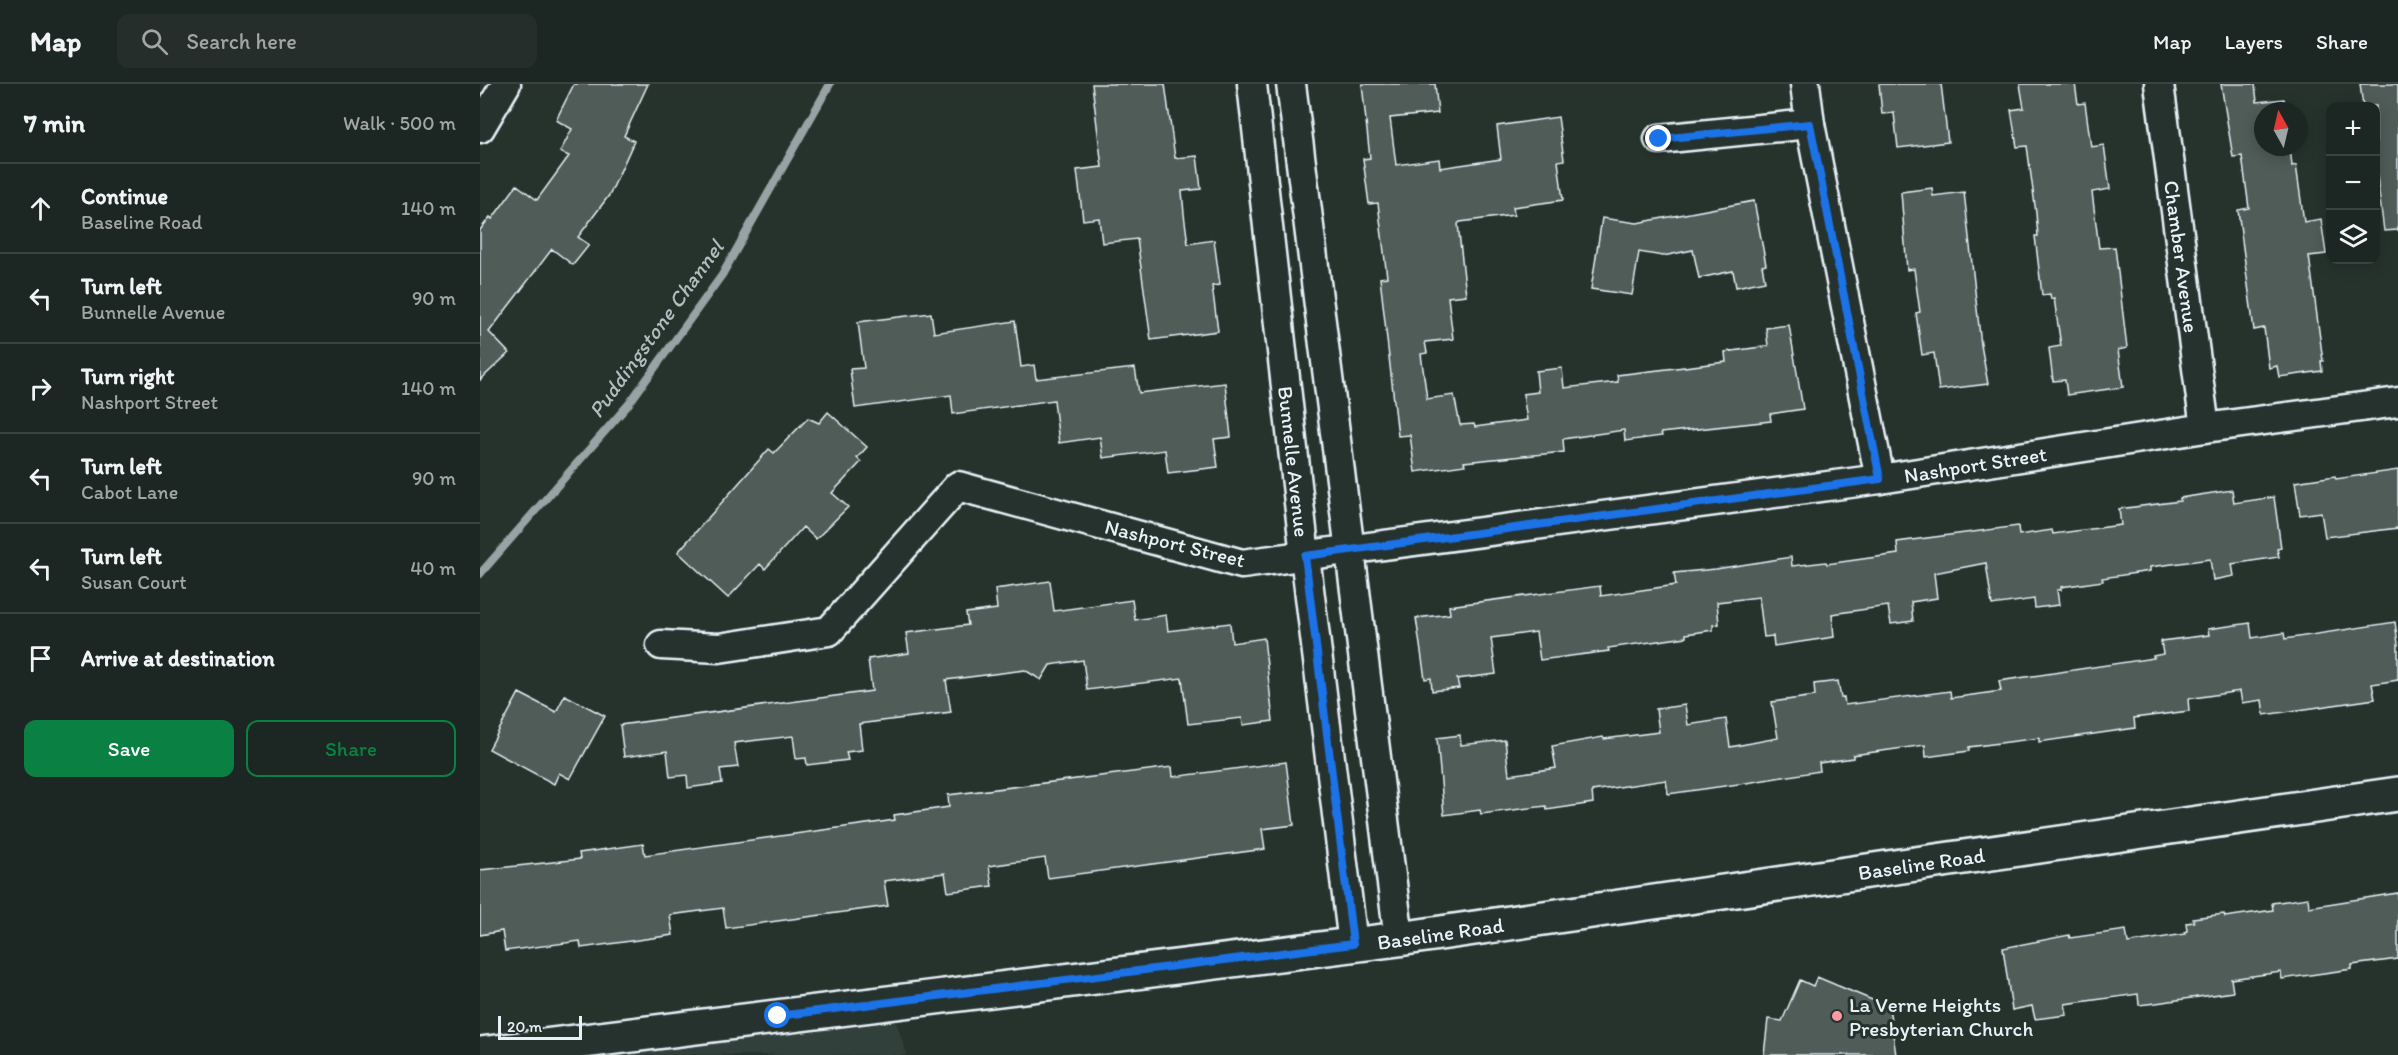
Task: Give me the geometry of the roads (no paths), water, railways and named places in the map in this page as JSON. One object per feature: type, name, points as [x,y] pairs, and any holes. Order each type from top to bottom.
[{"type":"main road","name":"Baseline Road","points":[[480,1054],[1399,939],[2398,794]]},
{"type":"street","points":[[480,128],[506,84]]},
{"type":"street","name":"Bunnelle Avenue","points":[[1252,84],[1305,556],[1353,944]]},
{"type":"street","name":"Bunnelle Avenue","points":[[1291,84],[1399,939]]},
{"type":"street","points":[[1805,84],[1810,124],[1880,479]]},
{"type":"street","name":"Chamber Avenue","points":[[2159,84],[2205,428]]},
{"type":"street","points":[[1659,139],[1810,124]]},
{"type":"street","name":"Nashport Street","points":[[660,645],[719,648],[829,631],[958,486],[1242,564],[1880,479],[2205,428],[2398,402]]},
{"type":"waterway","name":"Puddingstone Channel","points":[[480,574],[628,405],[722,275],[830,84]]},
{"type":"place","name":"La Verne Heights Presbyterian Church","points":[[1837,1016]]}]
